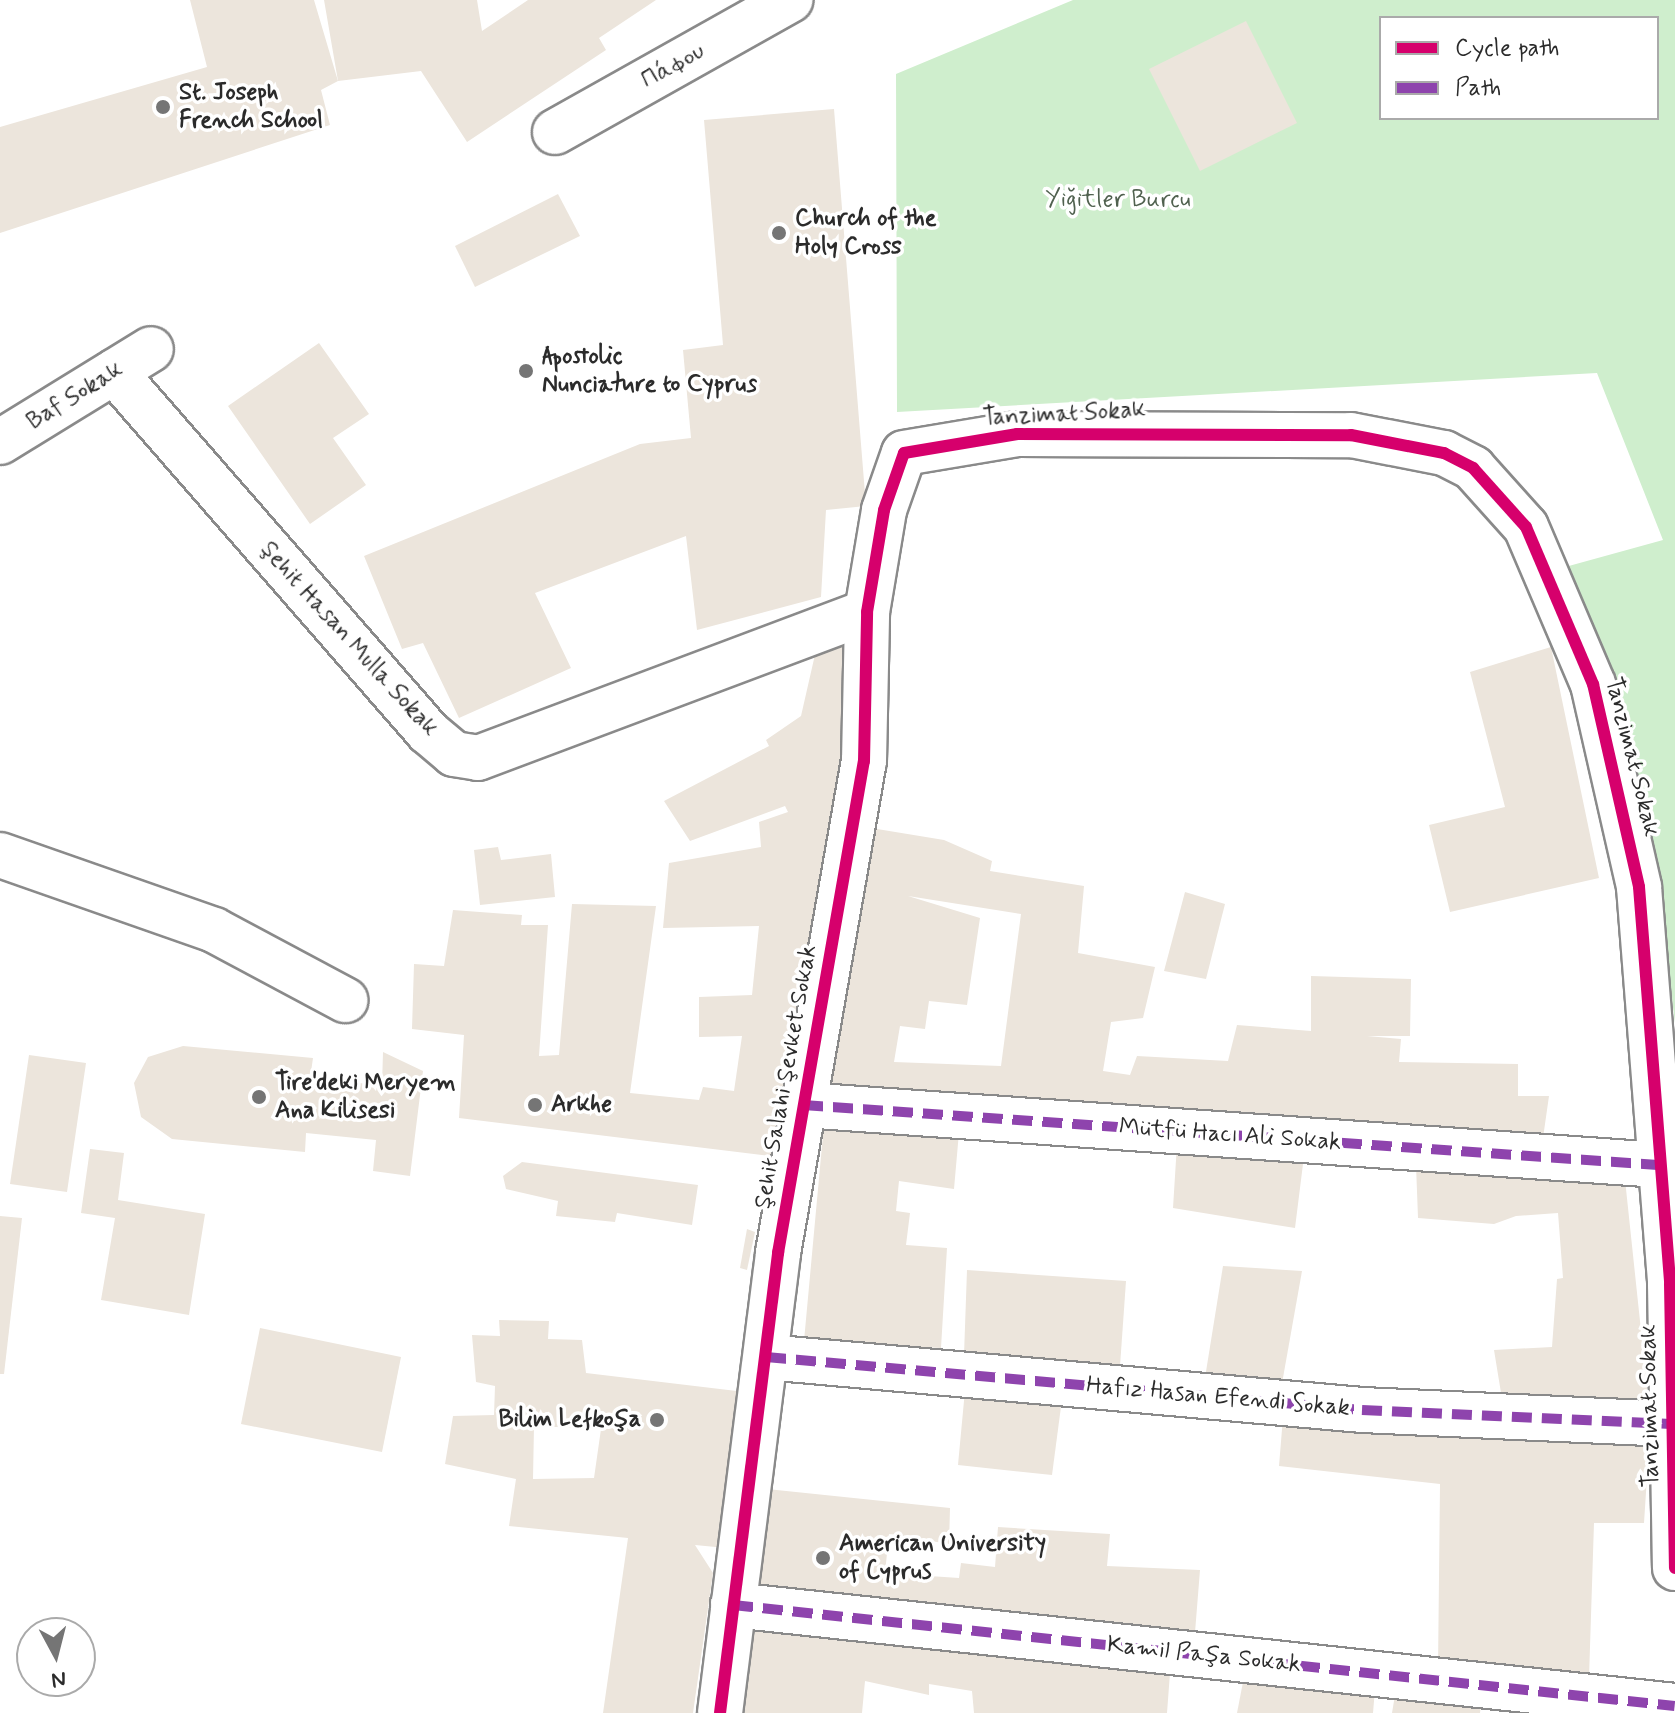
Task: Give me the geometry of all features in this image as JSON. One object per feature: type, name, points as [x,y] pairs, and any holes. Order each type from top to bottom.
[{"type":"street","name":"Πάφου","points":[[555,132],[790,0]]},
{"type":"street","name":"Baf Sokak","points":[[0,442],[151,349]]},
{"type":"street","name":"Şehit Hasan Mulla Sokak","points":[[114,372],[428,732],[454,754],[478,758],[867,612]]},
{"type":"street","name":"Tanzimat Sokak","points":[[904,453],[1017,434],[1351,435],[1444,453],[1473,468],[1504,497],[1547,572],[1612,749],[1639,887],[1658,1165],[1670,1284],[1675,1568]]},
{"type":"street","name":"Şehit Salahi Şevket Sokak","points":[[720,1713],[766,1357],[803,1105],[864,761],[867,612],[884,510],[904,453]]},
{"type":"street","points":[[0,855],[214,930],[345,1000]]},
{"type":"street","name":"Mütfü Hacı Ali Sokak","points":[[803,1105],[1658,1165]]},
{"type":"street","name":"Hafız Hasan Efendi Sokak","points":[[766,1357],[1362,1410],[1672,1424]]},
{"type":"street","name":"Kamil Paşa Sokak","points":[[733,1605],[1675,1706]]},
{"type":"green space","name":"Yiğitler Burcu","points":[[1073,0],[1675,0],[1675,1023],[1647,799],[1547,572],[1663,540],[1597,373],[897,412],[896,74]]},
{"type":"building","name":"St. Joseph French School","points":[[190,0],[314,0],[338,81],[321,90],[330,125],[0,233],[0,127],[207,67]]},
{"type":"building","points":[[324,0],[477,0],[482,31],[528,0],[656,0],[599,38],[606,50],[467,142],[421,71],[338,81]]},
{"type":"building","points":[[1246,21],[1297,123],[1200,171],[1149,69]]},
{"type":"building","points":[[834,109],[866,506],[826,510],[821,597],[697,630],[686,536],[535,593],[571,668],[459,718],[423,643],[402,649],[364,556],[640,444],[691,438],[683,350],[723,345],[704,120]]},
{"type":"building","points":[[558,194],[580,236],[475,287],[455,246]]},
{"type":"building","points":[[319,343],[369,414],[333,438],[366,485],[310,524],[228,406]]},
{"type":"building","points":[[819,637],[866,638],[787,1158],[459,1118],[464,1035],[412,1029],[414,964],[444,966],[453,910],[522,915],[521,925],[548,925],[539,1056],[559,1055],[572,904],[656,906],[630,1093],[699,1100],[703,1087],[734,1091],[742,1036],[699,1037],[699,997],[752,995],[759,926],[663,928],[669,863],[761,847],[759,822],[788,812],[785,806],[690,841],[664,801],[769,746],[766,740],[801,716]]},
{"type":"building","points":[[1551,647],[1599,878],[1450,912],[1429,825],[1505,807],[1470,672]]},
{"type":"building","points":[[871,828],[944,840],[992,861],[990,871],[1084,886],[1078,953],[1155,967],[1143,1018],[1111,1022],[1103,1071],[1130,1075],[1137,1056],[1228,1061],[1237,1025],[1311,1031],[1311,976],[1411,979],[1410,1036],[1367,1036],[1401,1039],[1399,1062],[1518,1064],[1518,1096],[1549,1096],[1542,1145],[825,1095]],"holes":[[[908,896],[1021,914],[1001,1066],[894,1062],[900,1026],[925,1029],[929,1001],[967,1005],[980,918]]]},
{"type":"building","points":[[498,847],[501,860],[551,854],[555,897],[480,905],[474,850]]},
{"type":"building","points":[[1185,892],[1225,904],[1206,979],[1164,971]]},
{"type":"building","name":"Tire'deki Meryem Ana Kilisesi","points":[[183,1046],[313,1058],[310,1079],[382,1085],[383,1052],[423,1071],[410,1176],[373,1171],[376,1140],[306,1133],[305,1152],[172,1139],[141,1117],[134,1083],[148,1057]]},
{"type":"building","points":[[29,1055],[86,1063],[67,1192],[10,1184]]},
{"type":"building","points":[[825,1113],[960,1121],[954,1189],[899,1181],[896,1211],[910,1213],[906,1245],[947,1248],[941,1348],[804,1341]]},
{"type":"building","points":[[1177,1144],[1304,1156],[1295,1228],[1173,1208]]},
{"type":"building","points":[[90,1149],[124,1153],[118,1200],[205,1214],[189,1315],[101,1300],[115,1218],[81,1213]]},
{"type":"building","points":[[522,1162],[698,1185],[692,1225],[617,1213],[615,1222],[556,1216],[558,1201],[506,1189],[503,1176]]},
{"type":"building","points":[[1416,1165],[1624,1170],[1649,1406],[1502,1399],[1494,1350],[1552,1347],[1557,1279],[1563,1278],[1558,1213],[1516,1216],[1494,1224],[1418,1218]]},
{"type":"building","points":[[0,1216],[22,1218],[4,1374],[0,1374]]},
{"type":"building","points":[[747,1229],[755,1232],[747,1270],[740,1268]]},
{"type":"building","points":[[1223,1266],[1302,1271],[1281,1389],[1204,1384]]},
{"type":"building","points":[[967,1270],[1126,1281],[1120,1366],[964,1355]]},
{"type":"building","points":[[499,1320],[549,1321],[548,1339],[582,1340],[586,1373],[745,1392],[726,1548],[695,1545],[713,1573],[693,1713],[603,1713],[628,1538],[509,1526],[516,1479],[445,1464],[453,1416],[494,1415],[495,1386],[476,1382],[472,1335],[500,1336]],"holes":[[[534,1426],[601,1429],[594,1478],[533,1479]]]},
{"type":"building","points":[[260,1328],[401,1357],[382,1452],[241,1424]]},
{"type":"building","points":[[965,1390],[1062,1399],[1052,1475],[958,1465]]},
{"type":"building","points":[[1283,1417],[1650,1431],[1644,1523],[1594,1523],[1589,1678],[1438,1669],[1440,1484],[1279,1466]]},
{"type":"building","points":[[767,1489],[950,1508],[949,1544],[889,1534],[885,1573],[959,1578],[961,1563],[995,1567],[998,1527],[1110,1534],[1107,1566],[1200,1570],[1194,1645],[754,1599]]},
{"type":"building","points":[[743,1620],[1170,1673],[1167,1713],[974,1713],[972,1691],[929,1684],[929,1695],[865,1681],[862,1713],[730,1713]]},
{"type":"building","points":[[1243,1682],[1375,1689],[1373,1713],[1237,1713]]},
{"type":"building","points":[[1395,1695],[1482,1698],[1480,1713],[1392,1713]]},
{"type":"marked path","points":[[803,1105],[1658,1165]]},
{"type":"marked path","points":[[766,1357],[1362,1410],[1672,1424]]},
{"type":"marked path","points":[[733,1605],[1675,1706]]},
{"type":"cycle path","points":[[720,1713],[778,1253],[864,761],[867,612],[884,510],[904,453],[1017,434],[1351,435],[1444,453],[1473,468],[1526,527],[1593,684],[1639,887],[1670,1284],[1675,1568]]},
{"type":"place","name":"St. Joseph French School","points":[[163,107]]},
{"type":"place","name":"Church of the Holy Cross","points":[[779,233]]},
{"type":"place","name":"Apostolic Nunciature to Cyprus","points":[[526,371]]},
{"type":"place","name":"Tire'deki Meryem Ana Kilisesi","points":[[259,1097]]},
{"type":"place","name":"Arkhe","points":[[535,1105]]},
{"type":"place","name":"Bilim Lefkoşa","points":[[657,1420]]},
{"type":"place","name":"American University of Cyprus","points":[[823,1558]]}]
